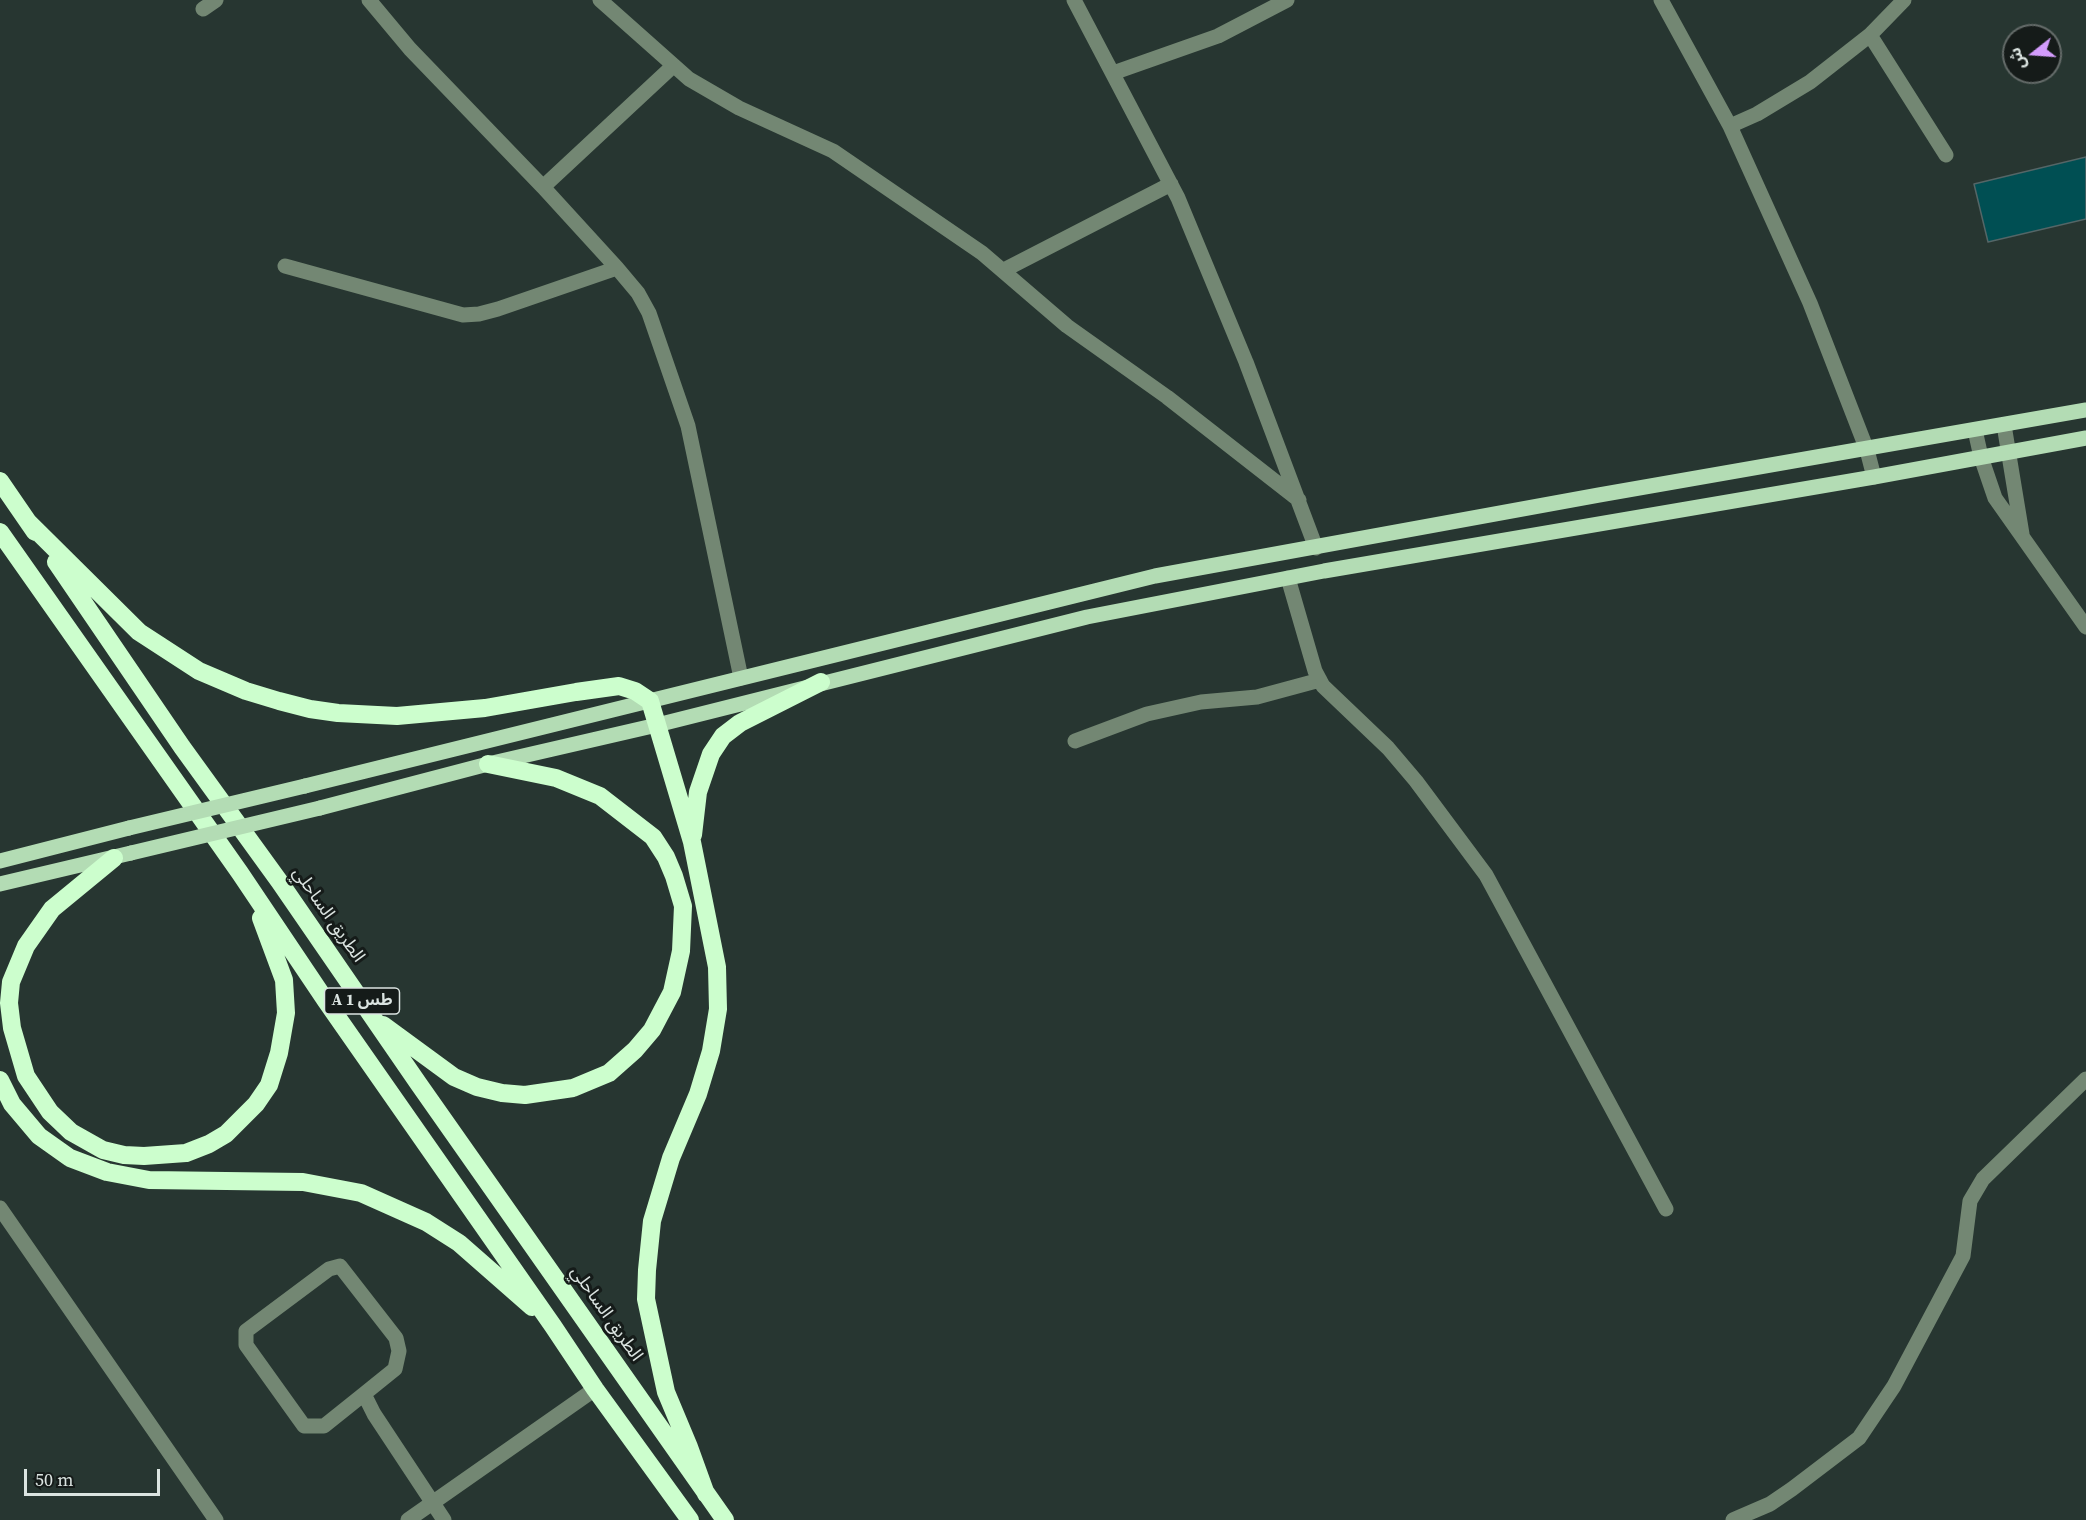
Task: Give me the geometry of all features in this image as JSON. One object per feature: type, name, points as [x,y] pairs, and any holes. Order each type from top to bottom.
[{"type":"highway","name":"الطريق الساحلي","points":[[0,482],[182,747],[279,881],[724,1520]]},
{"type":"highway","points":[[28,522],[139,632],[199,671],[246,691],[279,701],[338,713],[397,716],[485,708],[619,686],[635,691],[650,701],[692,843],[717,967],[718,1008],[711,1051],[698,1094],[670,1158],[652,1221],[646,1299],[666,1392],[690,1447],[706,1494]]},
{"type":"highway","name":"A 1 طس","points":[[0,532],[240,873],[333,1011],[554,1326],[595,1389],[690,1520]]},
{"type":"highway","points":[[692,843],[698,792],[711,754],[723,736],[740,723],[821,682]]},
{"type":"highway","points":[[374,1020],[454,1077],[477,1087],[525,1095],[573,1088],[609,1073],[635,1050],[652,1030],[672,992],[681,951],[682,906],[674,876],[666,857],[653,837],[600,795],[556,778],[488,764]]},
{"type":"highway","points":[[123,856],[52,909],[26,945],[11,982],[9,1003],[12,1028],[26,1076],[50,1112],[71,1131],[103,1150],[124,1155],[164,1156],[186,1153],[208,1144],[226,1134],[241,1120],[256,1104],[268,1085],[279,1053],[286,1012],[284,980],[268,935],[240,873]]},
{"type":"highway","points":[[0,1080],[12,1104],[39,1136],[70,1158],[89,1166],[148,1180],[303,1182],[325,1185],[361,1193],[409,1213],[459,1243],[554,1326]]},
{"type":"main road","points":[[0,861],[1155,576],[1599,495],[2086,410]]},
{"type":"main road","points":[[0,884],[320,808],[488,764],[657,725],[1087,617],[1288,578],[2086,438]]},
{"type":"street","points":[[203,9],[216,0]]},
{"type":"street","points":[[369,0],[410,49],[543,187],[638,293],[649,314],[685,417],[705,500],[741,678]]},
{"type":"street","points":[[600,0],[689,79],[739,108],[832,151],[982,253],[1066,326],[1167,397],[1299,500]]},
{"type":"street","points":[[1074,0],[1170,184],[1207,265],[1316,548]]},
{"type":"street","points":[[1113,73],[1218,36],[1287,0]]},
{"type":"street","points":[[1661,0],[1730,126],[1810,303],[1867,450],[1874,477]]},
{"type":"street","points":[[1730,126],[1757,114],[1810,82],[1870,35],[1904,0]]},
{"type":"street","points":[[1870,35],[1946,155]]},
{"type":"street","points":[[543,187],[673,66]]},
{"type":"street","points":[[1004,270],[1170,184]]},
{"type":"street","points":[[285,266],[463,315],[498,309],[617,268]]},
{"type":"street","points":[[2004,425],[2023,537]]},
{"type":"street","points":[[1975,430],[1981,457],[1995,498],[2086,627]]},
{"type":"street","points":[[1288,578],[1297,616],[1320,680],[1332,696],[1388,748],[1416,781],[1486,875],[1666,1209]]},
{"type":"street","points":[[1075,741],[1147,714],[1201,702],[1257,697],[1320,680]]},
{"type":"street","points":[[1733,1520],[1770,1504],[1792,1490],[1859,1438],[1894,1386],[1963,1256],[1970,1201],[1983,1179],[2086,1079]]},
{"type":"street","points":[[0,1208],[216,1520]]},
{"type":"street","points":[[340,1266],[396,1338],[399,1351],[395,1369],[364,1394],[324,1426],[304,1426],[246,1345],[246,1331],[329,1269],[340,1266]]},
{"type":"street","points":[[408,1520],[595,1389]]},
{"type":"street","points":[[364,1394],[374,1414],[444,1520]]},
{"type":"building","points":[[2086,157],[2086,219],[1988,242],[1974,184]]}]
